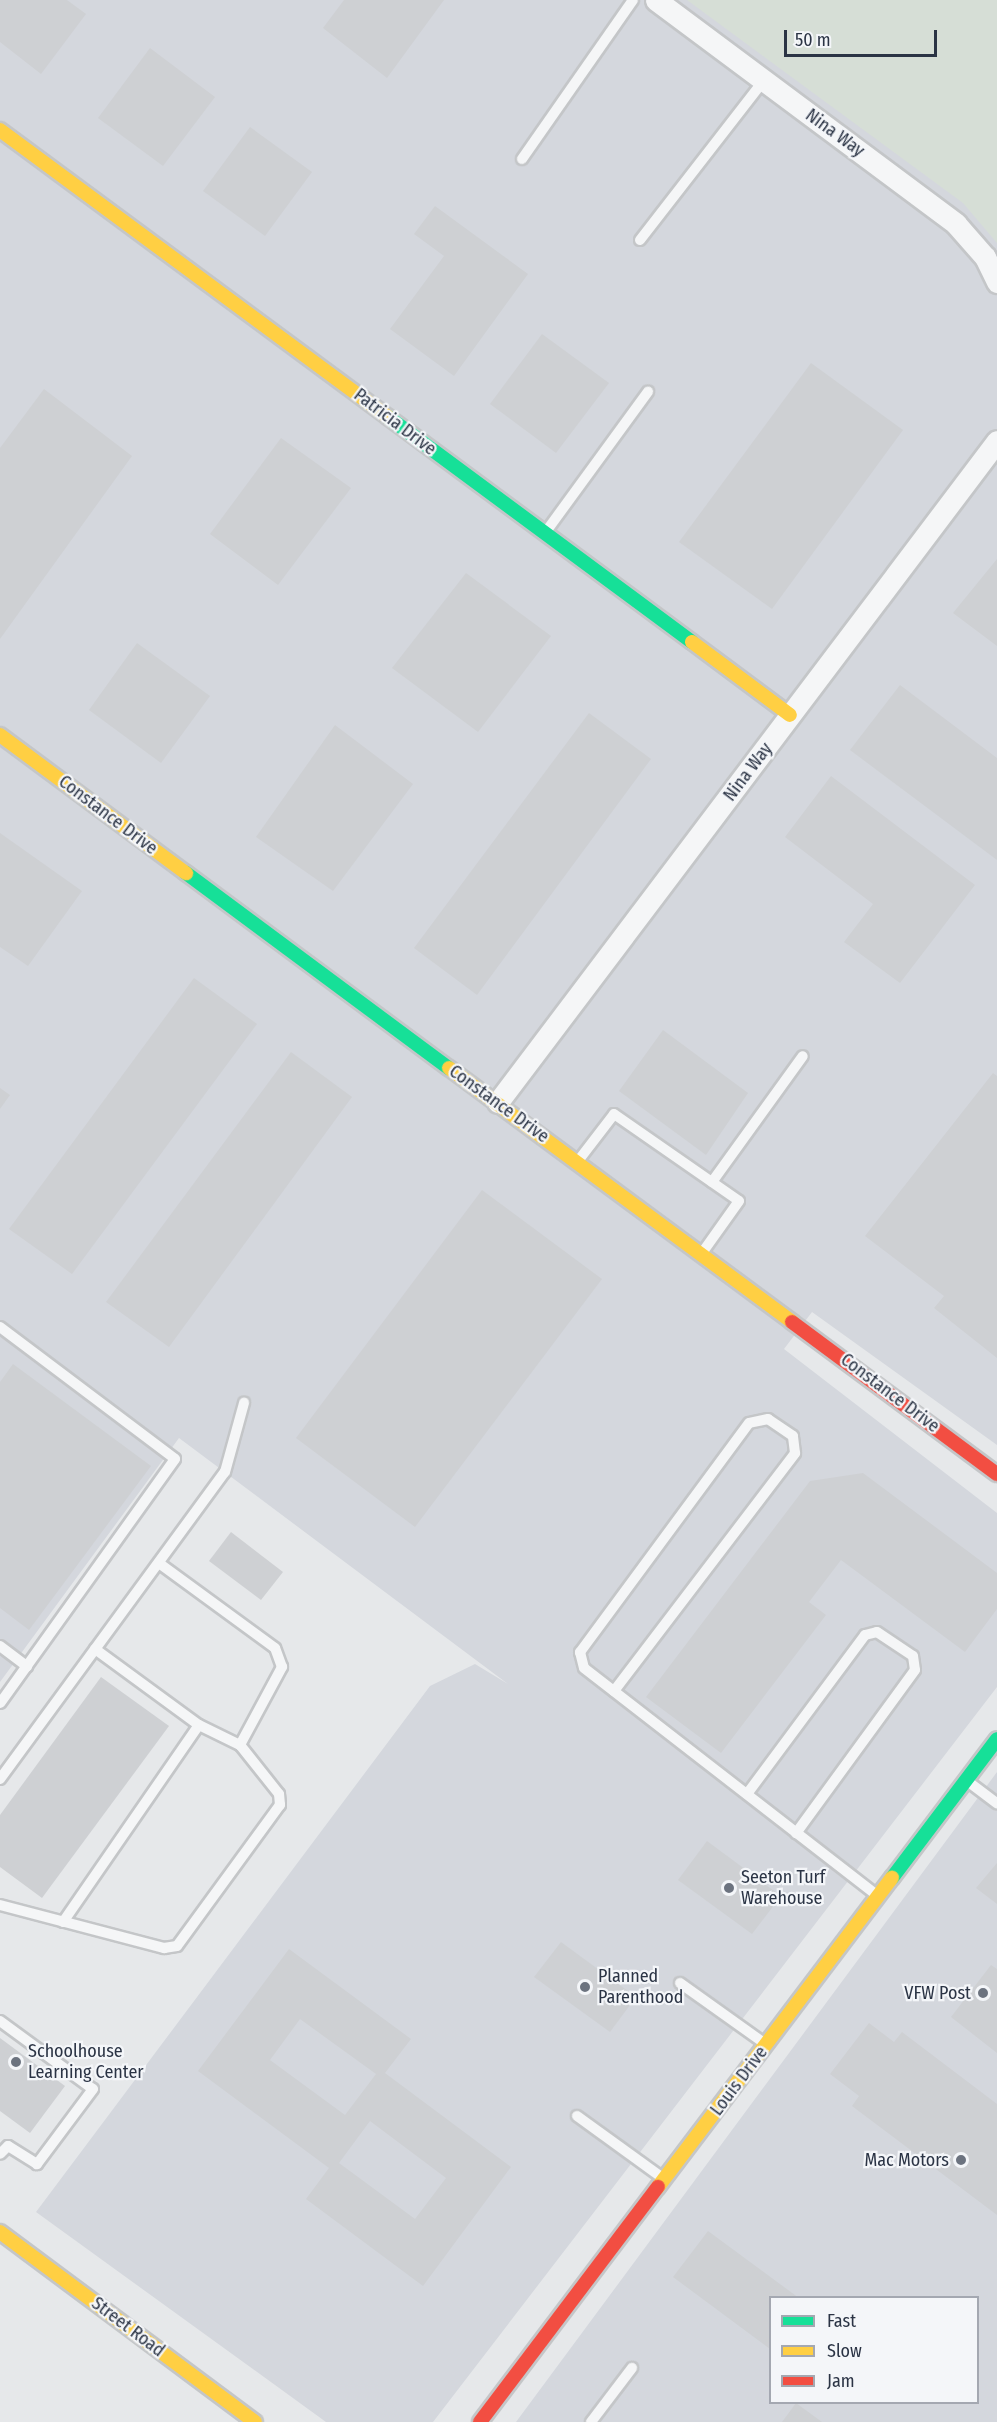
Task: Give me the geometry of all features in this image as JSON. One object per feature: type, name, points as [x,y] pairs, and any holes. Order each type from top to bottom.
[{"type":"street","name":"Nina Way","points":[[656,0],[956,224],[985,257],[997,282]]},
{"type":"street","name":"Patricia Drive","points":[[0,130],[790,715]]},
{"type":"street","name":"Nina Way","points":[[498,1102],[997,441]]},
{"type":"street","name":"Constance Drive","points":[[0,735],[578,1161],[997,1474]]},
{"type":"street","name":"Louis Drive","points":[[480,2422],[997,1739]]},
{"type":"street","name":"Street Road","points":[[0,2232],[255,2422]]},
{"type":"lane","points":[[522,159],[633,0]]},
{"type":"lane","points":[[640,240],[764,80]]},
{"type":"lane","points":[[545,533],[648,392]]},
{"type":"lane","points":[[711,1182],[803,1056]]},
{"type":"lane","points":[[578,1161],[614,1114],[739,1201],[702,1253]]},
{"type":"lane","points":[[0,1327],[175,1459],[0,1703]]},
{"type":"lane","points":[[0,1779],[225,1472],[244,1403]]},
{"type":"lane","points":[[614,1691],[795,1453],[793,1436],[768,1419],[749,1423],[580,1652],[584,1668],[878,1896]]},
{"type":"lane","points":[[159,1563],[275,1648],[282,1667],[240,1745]]},
{"type":"lane","points":[[747,1794],[865,1635],[877,1632],[913,1656],[915,1670],[796,1833]]},
{"type":"lane","points":[[0,1646],[27,1666]]},
{"type":"lane","points":[[0,1905],[164,1948],[177,1946],[280,1805],[279,1794],[240,1745],[199,1725],[95,1649]]},
{"type":"lane","points":[[63,1922],[199,1725]]},
{"type":"lane","points":[[966,1779],[997,1803]]},
{"type":"lane","points":[[680,1983],[767,2045]]},
{"type":"lane","points":[[0,2021],[93,2089],[37,2164],[3,2146]]},
{"type":"lane","points":[[577,2116],[664,2180]]},
{"type":"lane","points":[[591,2422],[632,2368]]},
{"type":"shaded area","points":[[0,0],[997,0],[997,1445],[812,1312],[784,1349],[997,1513],[997,1687],[433,2422],[326,2422],[36,2212],[430,1686],[475,1664],[508,1684],[179,1438],[0,1682]]},
{"type":"shaded area","points":[[687,0],[997,0],[997,243],[963,203]]},
{"type":"shaded area","points":[[997,1772],[997,2422],[516,2422]]},
{"type":"building","points":[[0,0],[67,0],[86,14],[41,74],[0,42]]},
{"type":"building","points":[[344,0],[444,0],[387,78],[323,28]]},
{"type":"building","points":[[150,48],[215,97],[163,166],[98,118]]},
{"type":"building","points":[[250,127],[312,172],[265,236],[203,191]]},
{"type":"building","points":[[435,206],[528,274],[454,376],[390,329],[444,256],[414,234]]},
{"type":"building","points":[[542,334],[609,383],[556,453],[490,404]]},
{"type":"building","points":[[811,363],[903,430],[772,609],[679,542]]},
{"type":"building","points":[[44,389],[132,456],[0,639],[0,448]]},
{"type":"building","points":[[281,438],[351,488],[278,585],[210,534]]},
{"type":"building","points":[[997,559],[997,646],[953,613]]},
{"type":"building","points":[[466,573],[551,636],[478,732],[392,668]]},
{"type":"building","points":[[137,643],[210,696],[161,763],[89,710]]},
{"type":"building","points":[[900,685],[997,758],[997,860],[850,750]]},
{"type":"building","points":[[589,713],[651,759],[477,995],[414,948]]},
{"type":"building","points":[[335,725],[413,784],[333,891],[256,837]]},
{"type":"building","points":[[831,776],[975,885],[900,983],[844,942],[873,904],[785,837]]},
{"type":"building","points":[[0,833],[82,891],[28,966],[0,947]]},
{"type":"building","points":[[194,978],[257,1024],[72,1274],[9,1229]]},
{"type":"building","points":[[663,1030],[748,1093],[706,1155],[619,1091]]},
{"type":"building","points":[[291,1052],[352,1097],[169,1347],[106,1302]]},
{"type":"building","points":[[993,1073],[997,1076],[997,1358],[934,1308],[944,1296],[865,1236]]},
{"type":"building","points":[[0,1088],[10,1095],[0,1109]]},
{"type":"building","points":[[482,1190],[602,1279],[415,1527],[296,1438]]},
{"type":"building","points":[[13,1364],[151,1466],[29,1630],[0,1608],[0,1382]]},
{"type":"building","points":[[863,1473],[997,1573],[997,1609],[965,1652],[841,1560],[809,1602],[826,1615],[721,1753],[646,1697],[810,1481]]},
{"type":"building","points":[[231,1532],[283,1572],[261,1600],[209,1561]]},
{"type":"building","points":[[101,1677],[169,1726],[42,1898],[0,1867],[0,1815]]},
{"type":"building","name":"Seeton Turf Warehouse","points":[[707,1841],[781,1896],[752,1934],[678,1880]]},
{"type":"building","points":[[997,1863],[997,1904],[976,1888]]},
{"type":"building","name":"Planned Parenthood","points":[[561,1942],[636,1997],[610,2032],[534,1977]]},
{"type":"building","points":[[289,1949],[411,2039],[385,2073],[511,2167],[423,2286],[306,2199],[329,2168],[198,2071]],"holes":[[[300,2019],[376,2074],[345,2115],[270,2060]],[[370,2121],[446,2178],[415,2219],[339,2163]]]},
{"type":"building","name":"VFW Post","points":[[991,1965],[997,1969],[997,2053],[951,2017]]},
{"type":"building","name":"Mac Motors","points":[[869,2023],[894,2042],[902,2032],[997,2104],[997,2215],[852,2106],[859,2096],[830,2074]]},
{"type":"building","name":"Schoolhouse Learning Center","points":[[0,2038],[65,2086],[30,2133],[0,2111]]},
{"type":"building","points":[[708,2231],[796,2296],[769,2296],[769,2348],[673,2277]]},
{"type":"building","points":[[797,2404],[822,2422],[782,2422]]},
{"type":"traffic: fast","points":[[388,417],[692,642]]},
{"type":"traffic: fast","points":[[186,873],[449,1068]]},
{"type":"traffic: fast","points":[[892,1878],[997,1739]]},
{"type":"traffic: slow","points":[[0,130],[388,417]]},
{"type":"traffic: slow","points":[[692,642],[790,715]]},
{"type":"traffic: slow","points":[[0,735],[186,873]]},
{"type":"traffic: slow","points":[[449,1068],[792,1322]]},
{"type":"traffic: slow","points":[[658,2187],[892,1878]]},
{"type":"traffic: slow","points":[[0,2232],[255,2422]]},
{"type":"traffic: jam","points":[[792,1322],[997,1474]]},
{"type":"traffic: jam","points":[[480,2422],[658,2187]]},
{"type":"place","name":"Seeton Turf Warehouse","points":[[729,1888]]},
{"type":"place","name":"Planned Parenthood","points":[[585,1987]]},
{"type":"place","name":"VFW Post","points":[[983,1993]]},
{"type":"place","name":"Schoolhouse Learning Center","points":[[16,2062]]},
{"type":"place","name":"Mac Motors","points":[[961,2160]]}]
